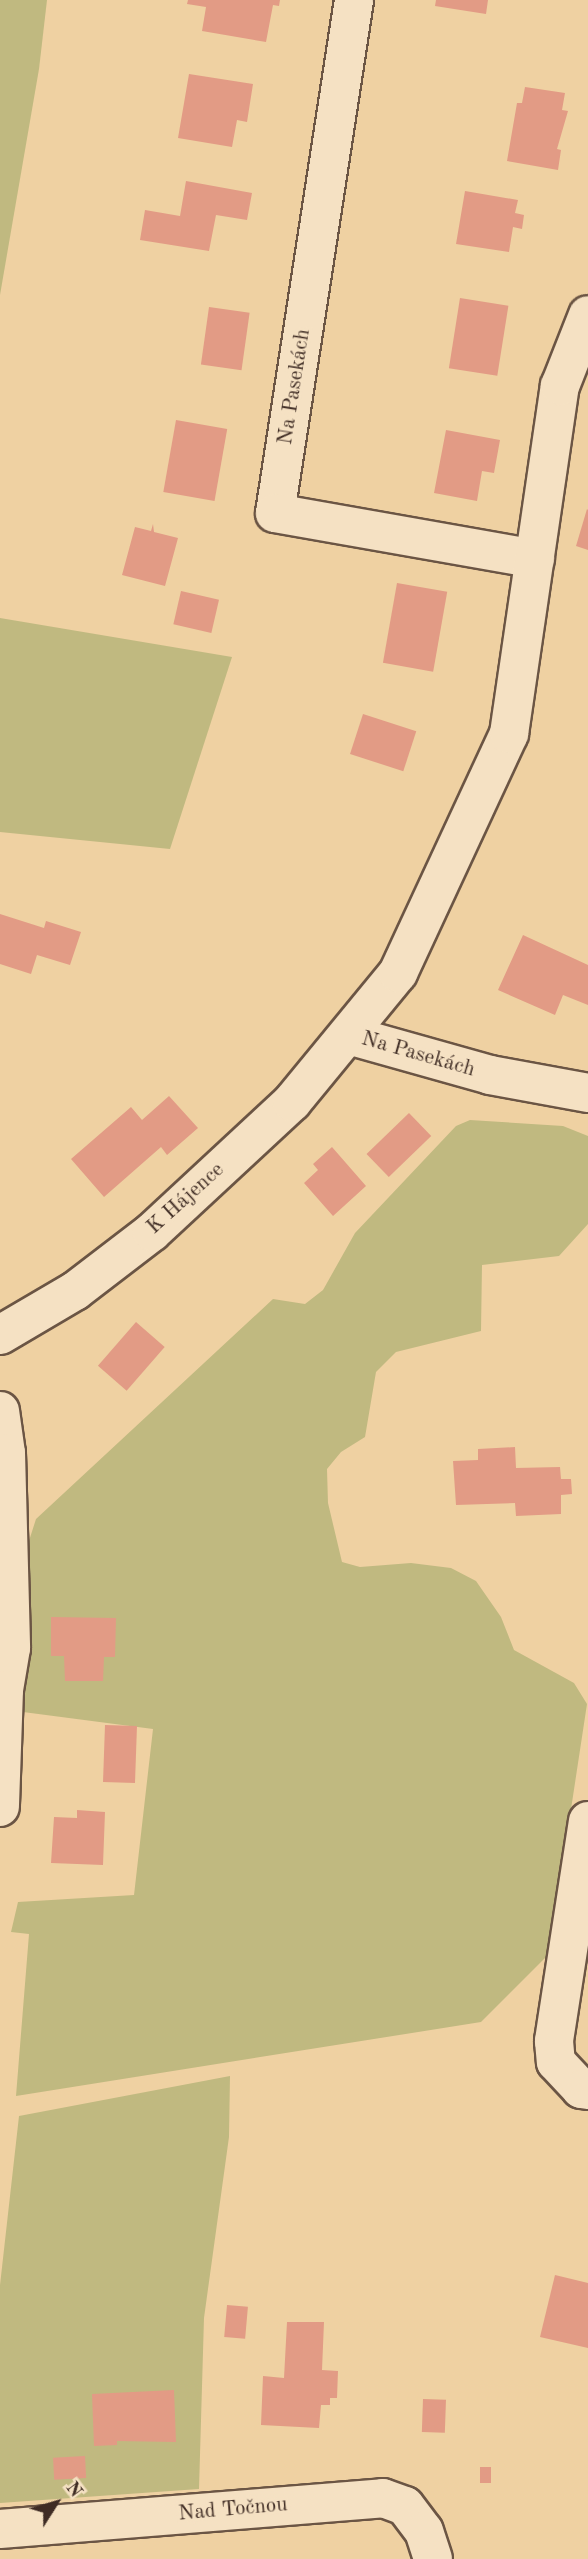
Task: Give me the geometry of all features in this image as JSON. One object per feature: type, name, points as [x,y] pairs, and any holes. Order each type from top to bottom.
[{"type":"street","name":"Na Pasekách","points":[[354,0],[275,513],[535,559]]},
{"type":"street","name":"Na Pasekách","points":[[588,315],[560,386],[509,734],[398,973],[348,1035],[490,1075],[588,1093]]},
{"type":"street","name":"K Hájence","points":[[0,1335],[75,1291],[152,1232],[292,1102],[348,1035]]},
{"type":"street","points":[[0,1411],[6,1453],[11,1648],[4,1690],[0,1807]]},
{"type":"street","points":[[588,1821],[554,2041],[556,2062],[581,2090],[588,2090]]},
{"type":"street","name":"Nad Točnou","points":[[0,2529],[383,2498],[405,2506],[424,2531],[433,2559]]},
{"type":"shaded area","points":[[0,0],[47,0],[39,69],[0,295]]},
{"type":"shaded area","points":[[0,618],[232,657],[170,849],[0,832]]},
{"type":"shaded area","points":[[470,1120],[563,1126],[588,1136],[588,1224],[559,1256],[482,1265],[481,1331],[396,1352],[376,1372],[365,1437],[341,1452],[327,1469],[328,1503],[342,1562],[360,1567],[411,1563],[451,1568],[476,1581],[501,1617],[514,1650],[574,1683],[587,1704],[549,1954],[481,2022],[16,2096],[29,1934],[11,1932],[18,1902],[134,1895],[153,1729],[23,1712],[28,1544],[36,1519],[273,1299],[305,1304],[323,1290],[355,1233],[456,1126]]},
{"type":"shaded area","points":[[230,2076],[229,2137],[204,2318],[199,2489],[0,2503],[0,2285],[19,2116]]},
{"type":"building","points":[[188,0],[280,0],[279,6],[273,5],[266,42],[202,31],[206,7],[187,4]]},
{"type":"building","points":[[436,0],[488,0],[486,14],[435,6]]},
{"type":"building","points":[[189,74],[253,84],[247,122],[237,120],[232,147],[178,138]]},
{"type":"building","points":[[525,87],[565,93],[562,110],[568,111],[557,149],[561,150],[558,170],[507,161],[517,103],[522,103]]},
{"type":"building","points":[[186,181],[252,193],[247,220],[216,215],[209,251],[140,240],[145,210],[180,216]]},
{"type":"building","points":[[465,191],[518,200],[515,213],[524,215],[522,229],[513,227],[509,252],[456,244]]},
{"type":"building","points":[[460,298],[508,306],[497,376],[449,368]]},
{"type":"building","points":[[209,307],[250,313],[242,370],[201,364]]},
{"type":"building","points":[[176,420],[227,429],[215,501],[163,492]]},
{"type":"building","points":[[446,430],[500,440],[494,473],[482,471],[477,501],[434,493]]},
{"type":"building","points":[[588,510],[588,550],[576,546]]},
{"type":"building","points":[[153,524],[154,532],[178,538],[165,586],[122,575],[135,527],[151,531]]},
{"type":"building","points":[[397,583],[447,592],[433,672],[383,663]]},
{"type":"building","points":[[181,591],[219,600],[211,633],[173,624]]},
{"type":"building","points":[[363,714],[416,731],[403,771],[350,754]]},
{"type":"building","points":[[0,914],[44,928],[46,921],[81,932],[70,965],[37,955],[31,974],[0,964]]},
{"type":"building","points":[[523,935],[588,965],[588,1005],[563,995],[555,1015],[498,990]]},
{"type":"building","points":[[169,1096],[198,1128],[167,1155],[161,1147],[104,1197],[71,1159],[131,1107],[142,1120]]},
{"type":"building","points":[[409,1113],[431,1136],[389,1177],[367,1154]]},
{"type":"building","points":[[332,1147],[366,1186],[333,1216],[304,1183],[318,1170],[313,1164]]},
{"type":"building","points":[[136,1322],[165,1347],[127,1391],[98,1366]]},
{"type":"building","points":[[515,1447],[516,1468],[560,1467],[561,1479],[571,1479],[572,1494],[561,1495],[561,1514],[516,1516],[515,1503],[456,1505],[453,1461],[478,1460],[478,1449]]},
{"type":"building","points":[[51,1617],[116,1618],[115,1657],[104,1657],[103,1681],[65,1681],[64,1656],[51,1656]]},
{"type":"building","points":[[105,1725],[137,1726],[135,1783],[103,1782]]},
{"type":"building","points":[[77,1810],[105,1812],[103,1865],[51,1863],[54,1817],[77,1818]]},
{"type":"building","points":[[555,2275],[588,2283],[588,2348],[540,2337]]},
{"type":"building","points":[[227,2305],[248,2307],[245,2339],[224,2337]]},
{"type":"building","points":[[287,2322],[324,2322],[322,2370],[338,2371],[337,2398],[330,2398],[330,2405],[321,2405],[319,2428],[261,2425],[263,2376],[284,2378]]},
{"type":"building","points":[[174,2390],[176,2442],[117,2441],[117,2445],[94,2446],[92,2394]]},
{"type":"building","points":[[423,2399],[446,2400],[445,2433],[422,2432]]},
{"type":"building","points":[[85,2456],[86,2478],[54,2480],[53,2458]]},
{"type":"building","points":[[480,2467],[491,2467],[491,2483],[480,2483]]}]
